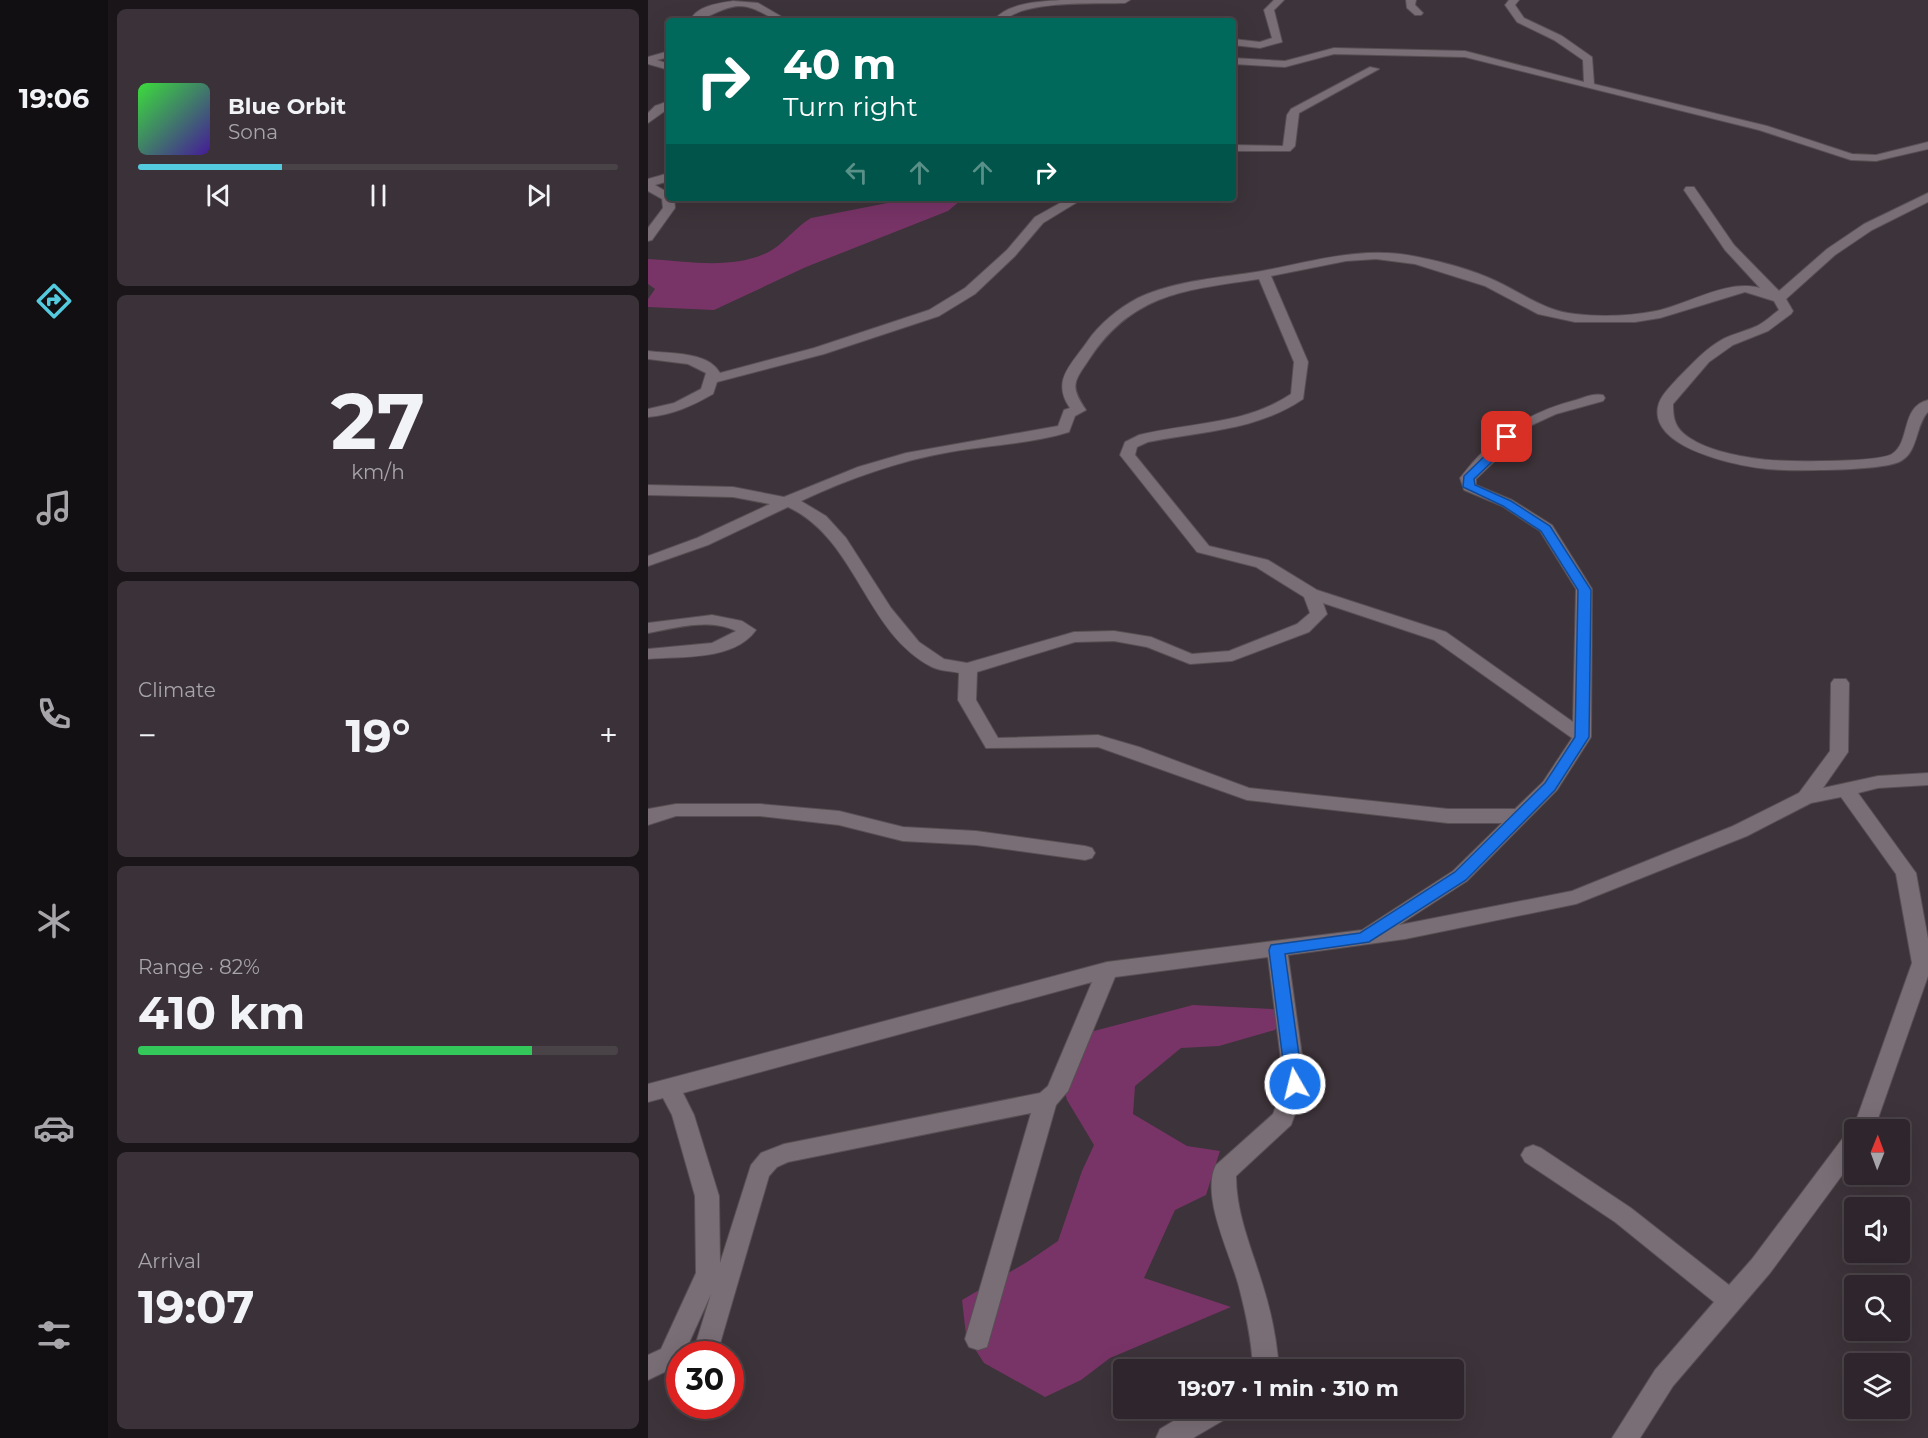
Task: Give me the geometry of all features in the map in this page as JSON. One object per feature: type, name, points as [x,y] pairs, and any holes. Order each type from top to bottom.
[{"type":"street","points":[[999,18],[1002,12],[1011,6],[1033,2],[1125,0]]},
{"type":"street","points":[[1236,42],[1260,45],[1278,40],[1269,10],[1279,0]]},
{"type":"street","points":[[1411,0],[1410,6],[1418,13]]},
{"type":"street","points":[[1514,0],[1510,5],[1520,20],[1558,38],[1588,59],[1588,87]]},
{"type":"street","points":[[696,18],[724,4],[743,2],[756,5],[779,18]]},
{"type":"street","points":[[1011,6],[1017,18]]},
{"type":"street","points":[[1236,61],[1285,64],[1334,51],[1416,50],[1465,54],[1588,87],[1763,128],[1851,157],[1876,158],[1928,145]]},
{"type":"street","points":[[648,62],[657,56],[666,54]]},
{"type":"street","points":[[648,62],[666,67]]},
{"type":"street","points":[[1236,148],[1286,149],[1289,146],[1292,116],[1295,111],[1374,69]]},
{"type":"street","points":[[657,74],[666,70]]},
{"type":"street","points":[[648,120],[659,108],[666,105]]},
{"type":"street","points":[[648,184],[666,178]]},
{"type":"street","points":[[648,184],[666,196]]},
{"type":"street","points":[[1690,190],[1731,251],[1748,272],[1779,298],[1786,311],[1762,328],[1728,342],[1704,359],[1675,390],[1666,404],[1666,419],[1676,435],[1697,448],[1760,464],[1864,464],[1896,458],[1906,447],[1915,417],[1928,404]]},
{"type":"street","points":[[1779,298],[1831,252],[1868,227],[1928,197]]},
{"type":"street","points":[[648,237],[669,208],[668,201]]},
{"type":"street","points":[[712,379],[819,351],[934,313],[970,291],[1011,253],[1039,220],[1073,201]]},
{"type":"street","points":[[648,561],[720,534],[784,502],[862,470],[957,446],[1039,438],[1064,429],[1069,413],[1079,410],[1068,395],[1069,379],[1096,339],[1125,311],[1145,300],[1185,287],[1346,257],[1397,257],[1460,273],[1505,290],[1543,311],[1575,318],[1635,318],[1660,314],[1745,288],[1779,298]]},
{"type":"street","points":[[1263,274],[1301,362],[1298,396],[1282,410],[1258,418],[1144,438],[1130,445],[1127,454],[1203,549],[1262,563],[1311,594],[1440,636],[1582,737]]},
{"type":"street","points":[[648,355],[699,363],[713,372],[708,391],[682,406],[660,413],[648,413]]},
{"type":"street","points":[[1363,938],[1461,876],[1550,786],[1582,737],[1584,590],[1546,528],[1507,503],[1469,487],[1468,478],[1496,452],[1507,437],[1535,417],[1598,398]]},
{"type":"street","points":[[648,490],[733,492],[794,504],[820,519],[840,541],[884,611],[914,646],[939,664],[968,669],[1074,637],[1114,636],[1151,642],[1190,659],[1232,656],[1304,628],[1319,614],[1311,594]]},
{"type":"street","points":[[648,628],[696,619],[732,621],[748,630],[740,638],[720,648],[648,654]]},
{"type":"street","points":[[968,669],[967,700],[992,744],[1098,741],[1133,751],[1247,794],[1448,816],[1521,816]]},
{"type":"street","points":[[1806,798],[1839,752],[1840,683]]},
{"type":"street","points":[[658,1091],[1107,970],[1363,938],[1576,897],[1635,871],[1740,831],[1806,798],[1878,782],[1928,779]]},
{"type":"street","points":[[1845,789],[1906,873],[1925,963],[1866,1119]]},
{"type":"street","points":[[648,818],[656,813],[676,810],[760,810],[839,818],[903,834],[976,838],[1086,853]]},
{"type":"street","points":[[1266,1359],[1265,1347],[1251,1286],[1224,1201],[1224,1172],[1283,1119],[1295,1084],[1277,950]]},
{"type":"street","points":[[978,1339],[1046,1101],[1056,1091],[1107,970]]},
{"type":"street","points":[[648,1368],[670,1357],[708,1273],[707,1196],[683,1115],[658,1091]]},
{"type":"street","points":[[709,1341],[759,1172],[768,1160],[784,1153],[1046,1101]]},
{"type":"street","points":[[1625,1438],[1664,1378],[1761,1266],[1844,1154]]},
{"type":"street","points":[[1533,1155],[1623,1215],[1731,1301]]},
{"type":"street","points":[[1169,1438],[1201,1419]]},
{"type":"shaded area","points":[[898,201],[960,201],[948,211],[806,267],[714,310],[648,307],[648,299],[655,289],[648,284],[648,259],[695,263],[743,261],[772,250],[811,218]]},
{"type":"shaded area","points":[[1193,1005],[1292,1010],[1275,1030],[1219,1046],[1181,1048],[1135,1086],[1133,1114],[1187,1146],[1220,1151],[1206,1195],[1175,1210],[1144,1278],[1231,1307],[1110,1358],[1081,1380],[1045,1397],[984,1363],[966,1335],[962,1300],[1058,1241],[1082,1171],[1094,1145],[1067,1100],[1060,1074],[1071,1037]]},
{"type":"route","points":[[1295,1084],[1277,950],[1363,938],[1461,876],[1550,786],[1582,737],[1584,590],[1546,528],[1507,503],[1469,487],[1468,478],[1496,452],[1507,437]]}]
